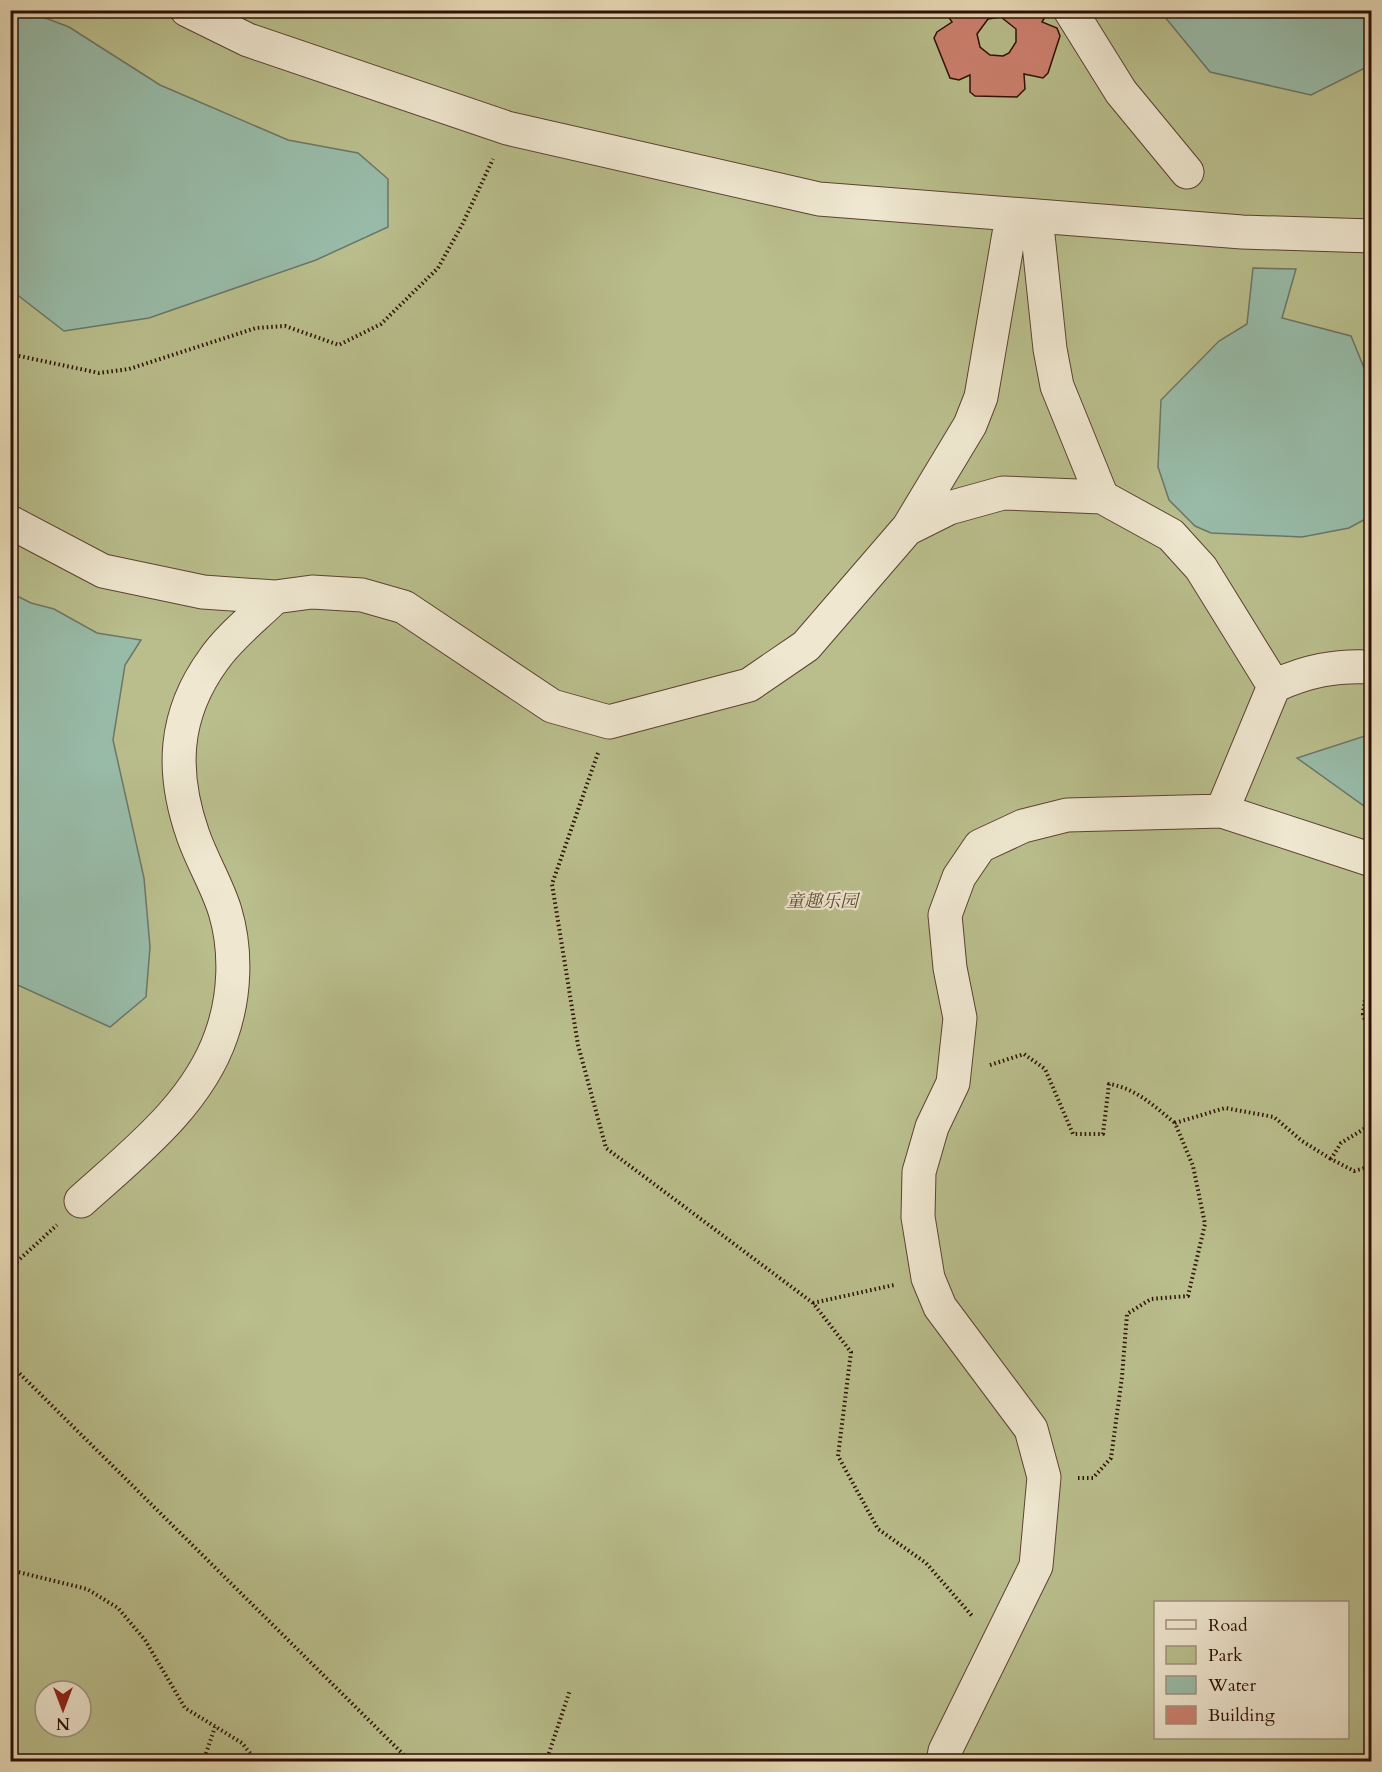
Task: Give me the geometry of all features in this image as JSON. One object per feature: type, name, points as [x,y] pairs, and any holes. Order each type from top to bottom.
[{"type":"lane","points":[[187,10],[248,40],[507,128],[819,199],[1242,232],[1371,236]]},
{"type":"lane","points":[[1070,10],[1121,92],[1187,172]]},
{"type":"lane","points":[[1024,216],[1058,386],[1102,497]]},
{"type":"lane","points":[[10,522],[103,571],[203,592],[275,597],[312,592],[352,594],[404,607],[552,706],[609,722],[749,685],[806,646],[907,529],[970,425],[981,397],[1024,216]]},
{"type":"lane","points":[[907,529],[949,508],[1003,493],[1102,497],[1171,535],[1201,568],[1274,686]]},
{"type":"lane","points":[[81,1201],[143,1145],[189,1095],[199,1083],[221,1037],[230,1002],[233,947],[225,910],[193,836],[180,787],[179,736],[190,702],[214,658],[275,597]]},
{"type":"lane","points":[[1222,811],[1274,686],[1300,674],[1322,668],[1371,668]]},
{"type":"lane","points":[[943,1761],[945,1752],[1036,1566],[1044,1477],[1031,1429],[940,1307],[928,1278],[918,1217],[919,1172],[932,1127],[953,1076],[960,1018],[950,968],[945,915],[959,877],[980,846],[1023,826],[1067,815],[1222,811],[1371,860]]},
{"type":"path","points":[[10,354],[99,374],[129,369],[256,328],[285,326],[339,345],[381,324],[438,268],[462,225],[507,128]]},
{"type":"path","points":[[609,722],[552,884],[578,1045],[606,1148],[813,1303],[851,1352],[838,1456],[878,1529],[926,1563],[998,1644]]},
{"type":"path","points":[[1371,995],[1365,999],[1363,1014],[1367,1026],[1371,1029]]},
{"type":"path","points":[[953,1076],[1024,1054],[1045,1070],[1073,1134],[1103,1134],[1109,1084],[1122,1086],[1140,1095],[1175,1123],[1193,1166],[1205,1224],[1188,1296],[1151,1299],[1127,1314],[1122,1377],[1111,1458],[1093,1478],[1044,1477]]},
{"type":"path","points":[[1175,1123],[1226,1108],[1274,1118],[1302,1141],[1354,1171],[1371,1166]]},
{"type":"path","points":[[1331,1159],[1341,1143],[1371,1124]]},
{"type":"path","points":[[10,1268],[81,1201]]},
{"type":"path","points":[[813,1303],[928,1278]]},
{"type":"path","points":[[10,1364],[411,1761]]},
{"type":"path","points":[[10,1570],[87,1589],[118,1608],[145,1640],[185,1708],[242,1743],[257,1761]]},
{"type":"path","points":[[546,1761],[570,1690]]},
{"type":"path","points":[[203,1761],[215,1727]]},
{"type":"green space","name":"童趣乐园","points":[[11,11],[1371,11],[1371,1761],[11,1762]]},
{"type":"water","points":[[10,11],[27,11],[69,27],[160,85],[288,140],[358,153],[388,179],[388,227],[316,260],[149,318],[64,331],[11,290]]},
{"type":"water","points":[[1160,11],[1371,11],[1371,65],[1311,95],[1210,72]]},
{"type":"water","points":[[1253,268],[1296,269],[1282,318],[1351,336],[1371,385],[1371,516],[1349,528],[1302,537],[1211,533],[1195,526],[1169,500],[1158,467],[1161,400],[1219,341],[1247,324]]},
{"type":"water","points":[[11,593],[31,603],[54,609],[97,633],[141,640],[125,665],[113,740],[144,878],[150,947],[146,997],[110,1027],[11,982]]},
{"type":"water","points":[[1371,734],[1371,811],[1297,758]]},
{"type":"building","points":[[944,10],[1049,10],[1042,22],[1057,28],[1060,36],[1048,73],[1043,78],[1024,74],[1025,89],[1017,97],[975,96],[970,92],[970,75],[959,80],[950,78],[934,38],[937,32],[952,22]],"holes":[[[1001,17],[1016,29],[1016,42],[1009,53],[1003,56],[990,55],[980,47],[977,34],[988,19]]]}]
